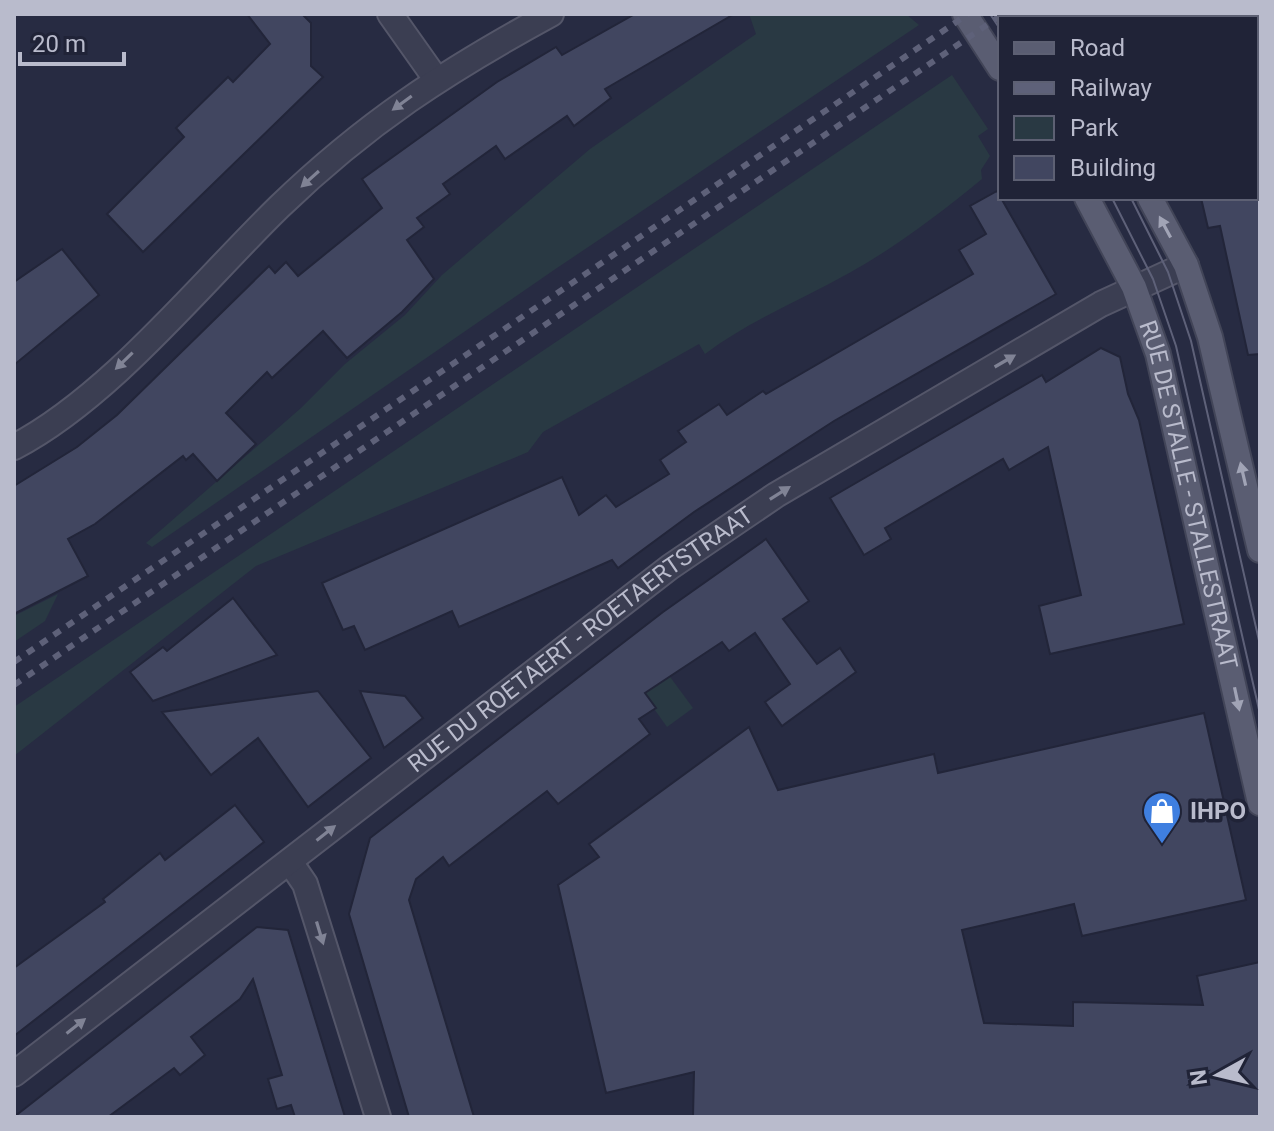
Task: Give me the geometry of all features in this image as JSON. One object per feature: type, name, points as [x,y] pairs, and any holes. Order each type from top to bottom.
[{"type":"main road","points":[[965,14],[998,65]]},
{"type":"main road","name":"RUE DE STALLE - STALLESTRAAT","points":[[1088,200],[1134,287],[1158,354],[1260,803]]},
{"type":"main road","points":[[1151,200],[1186,265],[1226,398],[1260,550]]},
{"type":"street","points":[[390,14],[436,79]]},
{"type":"street","points":[[14,447],[41,433],[88,396],[281,206],[368,128],[436,79],[551,14]]},
{"type":"street","name":"RUE DU ROETAERT - ROETAERTSTRAAT","points":[[14,1074],[670,567],[776,495],[1134,287],[1186,265]]},
{"type":"street","points":[[290,862],[305,884],[378,1117]]},
{"type":"green space","points":[[749,14],[906,14],[919,25],[554,270],[152,547],[146,543],[301,408],[345,364],[405,315],[442,275],[590,149],[756,34]]},
{"type":"green space","points":[[1260,14],[1260,34],[1258,36],[1258,16],[1101,16]]},
{"type":"green space","points":[[952,75],[988,129],[978,136],[990,156],[981,170],[982,179],[918,228],[868,262],[758,320],[705,354],[699,344],[543,432],[528,452],[256,566],[14,756],[14,707]]},
{"type":"green space","points":[[58,594],[45,621],[14,642],[14,616]]},
{"type":"green space","points":[[637,632],[693,708],[667,727],[613,651]]},
{"type":"building","points":[[247,14],[302,14],[311,23],[311,66],[323,77],[143,252],[107,214],[184,137],[176,128],[228,77],[233,82],[270,44]]},
{"type":"building","points":[[635,14],[734,14],[605,89],[611,98],[574,126],[567,116],[505,159],[496,146],[443,184],[450,194],[417,218],[424,227],[407,240],[434,279],[402,312],[347,358],[323,331],[272,378],[267,372],[226,413],[256,444],[217,481],[193,454],[186,460],[183,456],[95,524],[68,539],[88,576],[14,614],[14,486],[77,447],[117,415],[269,266],[275,273],[286,262],[298,276],[382,208],[362,179],[497,82],[556,47],[562,55]]},
{"type":"building","points":[[997,191],[998,200],[1002,200],[1056,294],[834,421],[694,512],[618,568],[612,560],[459,627],[452,611],[365,650],[354,626],[343,630],[322,583],[562,477],[579,515],[606,495],[616,507],[669,474],[660,460],[686,442],[678,431],[719,404],[727,415],[763,391],[766,394],[973,274],[959,250],[986,234],[970,206]]},
{"type":"building","points":[[1260,198],[1260,354],[1248,355],[1220,226],[1208,228],[1201,200]]},
{"type":"building","points":[[62,249],[99,295],[14,365],[14,282]]},
{"type":"building","points":[[1101,348],[1120,357],[1128,394],[1139,420],[1184,624],[1050,654],[1039,606],[1081,595],[1048,447],[1009,470],[1003,459],[885,528],[891,539],[864,555],[830,498],[1042,375],[1046,382]]},
{"type":"building","points":[[766,539],[809,601],[783,619],[817,664],[840,648],[856,672],[782,726],[765,702],[790,684],[755,633],[729,651],[722,642],[645,693],[656,708],[639,719],[650,734],[558,804],[547,791],[449,866],[443,857],[416,879],[409,900],[474,1117],[409,1117],[349,914],[370,838],[663,612]]},
{"type":"building","points":[[233,598],[277,655],[153,701],[130,672],[163,647],[167,651]]},
{"type":"building","points":[[318,691],[371,758],[308,807],[258,738],[211,775],[162,712]]},
{"type":"building","points":[[360,691],[405,696],[423,718],[384,748]]},
{"type":"building","points":[[1204,713],[1246,900],[1082,936],[1074,904],[962,930],[984,1023],[1073,1026],[1073,1002],[1203,1005],[1197,976],[1260,962],[1260,1117],[693,1117],[694,1072],[606,1093],[558,885],[599,857],[589,844],[749,727],[778,790],[934,754],[938,773]]},
{"type":"building","points":[[235,805],[264,842],[14,1036],[14,968],[105,902],[103,899],[160,853],[165,860]]},
{"type":"building","points":[[257,927],[288,930],[345,1117],[295,1117],[291,1105],[277,1109],[268,1079],[282,1075],[253,979],[240,999],[191,1037],[205,1055],[180,1075],[174,1068],[108,1117],[14,1117]]},
{"type":"tram line","points":[[990,14],[998,26]]},
{"type":"tram line","points":[[1113,200],[1153,279],[1176,346],[1260,714]]},
{"type":"tram line","points":[[1132,200],[1168,272],[1191,341],[1260,645]]},
{"type":"railway","points":[[14,662],[968,14]]},
{"type":"railway","points":[[14,685],[998,17]]},
{"type":"place","name":"IHPO","points":[[1162,845]]}]
